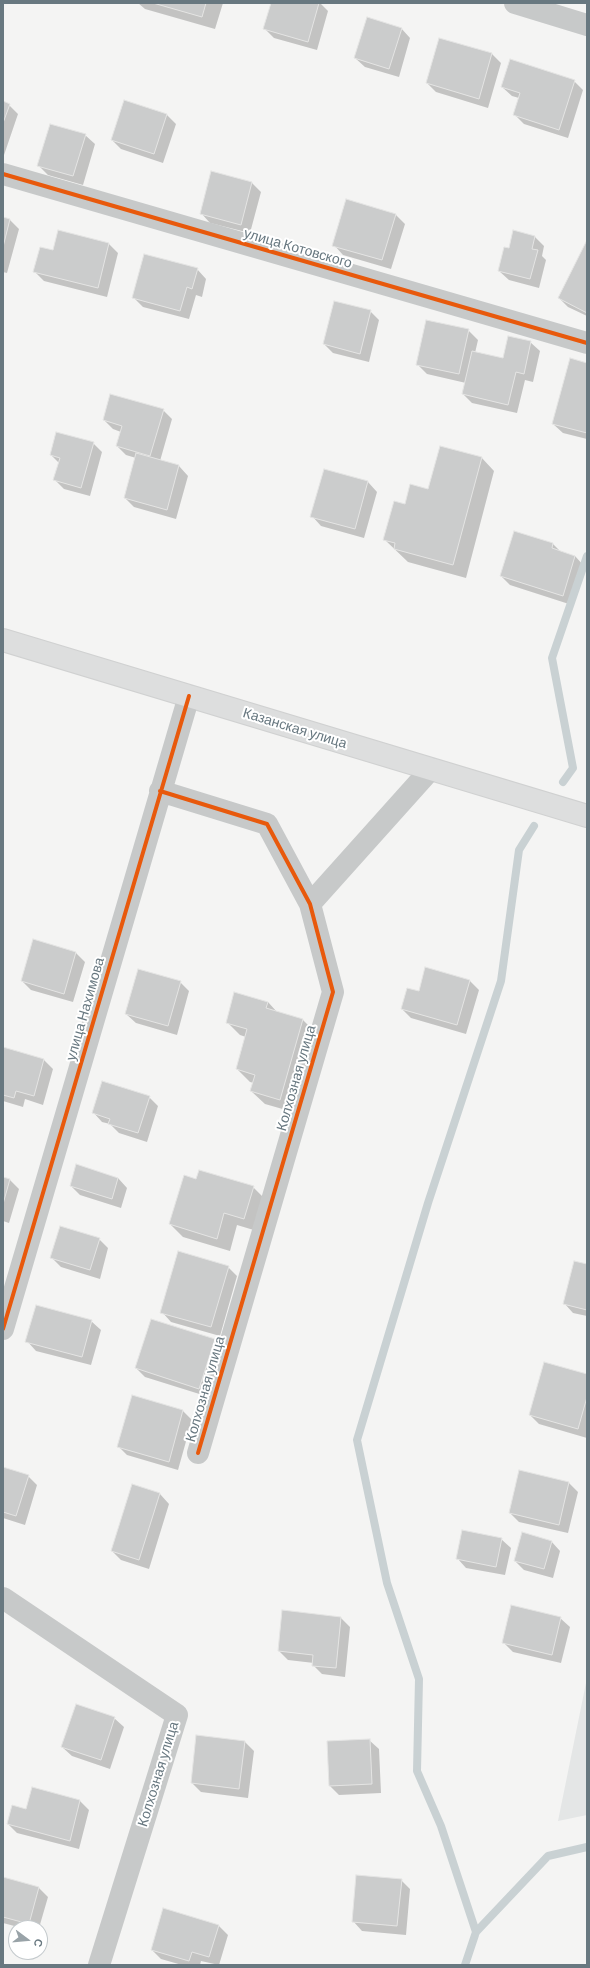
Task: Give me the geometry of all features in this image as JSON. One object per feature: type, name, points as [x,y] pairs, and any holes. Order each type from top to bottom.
[{"type":"street","points":[[515,3],[587,25]]},
{"type":"street","name":"улица Котовского","points":[[3,174],[587,343]]},
{"type":"street","name":"Казанская улица","points":[[3,640],[587,816]]},
{"type":"street","name":"улица Нахимова","points":[[3,1329],[189,696]]},
{"type":"street","points":[[310,904],[431,769]]},
{"type":"street","name":"Колхозная улица","points":[[160,791],[267,824],[310,904],[333,992],[198,1453]]},
{"type":"street","name":"Колхозная улица","points":[[3,1598],[177,1715],[99,1965]]},
{"type":"shaded area","points":[[587,1678],[587,1815],[558,1821]]},
{"type":"building","points":[[153,3],[206,3],[202,17]]},
{"type":"building","points":[[271,3],[319,3],[308,42],[263,29]]},
{"type":"building","points":[[367,17],[402,28],[389,69],[354,58]]},
{"type":"building","points":[[439,38],[492,53],[479,99],[426,83]]},
{"type":"building","points":[[510,59],[575,80],[559,130],[513,115],[520,93],[501,87]]},
{"type":"building","points":[[124,100],[167,114],[154,154],[111,140]]},
{"type":"building","points":[[3,101],[10,104],[3,123]]},
{"type":"building","points":[[50,124],[86,134],[73,176],[37,166]]},
{"type":"building","points":[[211,171],[252,182],[241,225],[200,214]]},
{"type":"building","points":[[346,199],[396,214],[382,260],[332,246]]},
{"type":"building","points":[[3,217],[10,219],[3,247]]},
{"type":"building","points":[[58,230],[109,243],[98,288],[33,272],[40,247],[53,250]]},
{"type":"building","points":[[513,230],[535,236],[532,249],[538,250],[530,279],[498,271],[504,247],[509,248]]},
{"type":"building","points":[[587,240],[587,313],[558,298]]},
{"type":"building","points":[[144,254],[198,268],[192,289],[187,287],[180,311],[132,298]]},
{"type":"building","points":[[334,301],[371,310],[360,354],[323,344]]},
{"type":"building","points":[[426,320],[469,329],[459,374],[416,365]]},
{"type":"building","points":[[508,336],[531,341],[524,374],[516,372],[508,405],[462,394],[472,351],[503,358]]},
{"type":"building","points":[[570,358],[587,363],[587,433],[552,424]]},
{"type":"building","points":[[110,394],[164,409],[150,456],[116,446],[122,426],[103,420]]},
{"type":"building","points":[[56,432],[94,442],[81,488],[53,480],[60,458],[50,455]]},
{"type":"building","points":[[440,446],[482,457],[453,565],[394,549],[395,543],[383,540],[394,501],[405,504],[410,484],[428,489]]},
{"type":"building","points":[[136,453],[179,465],[167,510],[124,498]]},
{"type":"building","points":[[324,469],[368,481],[355,529],[310,517]]},
{"type":"building","points":[[514,531],[553,543],[552,548],[575,556],[563,596],[500,576]]},
{"type":"building","points":[[33,939],[76,952],[64,994],[21,981]]},
{"type":"building","points":[[425,967],[470,980],[457,1025],[401,1009],[407,988],[419,991]]},
{"type":"building","points":[[138,969],[181,981],[168,1026],[125,1014]]},
{"type":"building","points":[[234,992],[268,1002],[266,1008],[303,1019],[280,1100],[250,1091],[255,1075],[236,1069],[247,1029],[226,1023]]},
{"type":"building","points":[[3,1047],[44,1059],[34,1096],[16,1091],[14,1098],[3,1095]]},
{"type":"building","points":[[102,1081],[150,1096],[138,1133],[108,1124],[110,1119],[92,1113]]},
{"type":"building","points":[[76,1164],[118,1178],[112,1199],[70,1186]]},
{"type":"building","points":[[199,1170],[254,1186],[244,1219],[224,1213],[217,1239],[169,1224],[184,1175],[196,1179]]},
{"type":"building","points":[[3,1177],[10,1179],[3,1204]]},
{"type":"building","points":[[60,1226],[100,1238],[90,1270],[50,1258]]},
{"type":"building","points":[[178,1251],[229,1266],[211,1327],[160,1313]]},
{"type":"building","points":[[574,1261],[587,1264],[587,1310],[563,1304]]},
{"type":"building","points":[[36,1305],[92,1320],[82,1357],[25,1342]]},
{"type":"building","points":[[151,1319],[215,1339],[199,1389],[135,1368]]},
{"type":"building","points":[[544,1362],[587,1374],[587,1397],[578,1429],[529,1415]]},
{"type":"building","points":[[132,1395],[183,1410],[169,1462],[117,1447]]},
{"type":"building","points":[[3,1467],[29,1475],[16,1516],[3,1512]]},
{"type":"building","points":[[519,1470],[569,1482],[559,1525],[509,1513]]},
{"type":"building","points":[[132,1484],[160,1493],[139,1560],[111,1551]]},
{"type":"building","points":[[462,1530],[502,1538],[496,1567],[456,1559]]},
{"type":"building","points":[[522,1532],[552,1541],[544,1569],[514,1561]]},
{"type":"building","points":[[511,1605],[561,1617],[552,1655],[502,1643]]},
{"type":"building","points":[[282,1610],[341,1617],[336,1668],[312,1666],[313,1655],[278,1651]]},
{"type":"building","points":[[76,1704],[115,1717],[101,1760],[61,1747]]},
{"type":"building","points":[[196,1735],[245,1741],[239,1789],[191,1783]]},
{"type":"building","points":[[370,1739],[372,1784],[329,1786],[327,1741]]},
{"type":"building","points":[[32,1787],[80,1800],[70,1841],[7,1824],[12,1805],[26,1809]]},
{"type":"building","points":[[356,1875],[402,1879],[397,1926],[352,1922]]},
{"type":"building","points":[[3,1877],[39,1887],[30,1920],[14,1920],[3,1917]]},
{"type":"building","points":[[163,1908],[219,1925],[209,1957],[192,1952],[189,1961],[151,1950]]},
{"type":"waterway","points":[[563,782],[573,768],[552,658],[587,556]]},
{"type":"waterway","points":[[476,1932],[441,1826],[417,1771],[419,1679],[387,1583],[357,1440],[428,1203],[501,981],[519,850],[534,826]]},
{"type":"waterway","points":[[465,1965],[476,1932],[548,1856],[587,1847]]},
{"type":"cycle path","points":[[3,174],[587,343]]},
{"type":"cycle path","points":[[3,1329],[189,696]]},
{"type":"cycle path","points":[[160,791],[267,824],[310,904],[333,992],[198,1453]]}]
